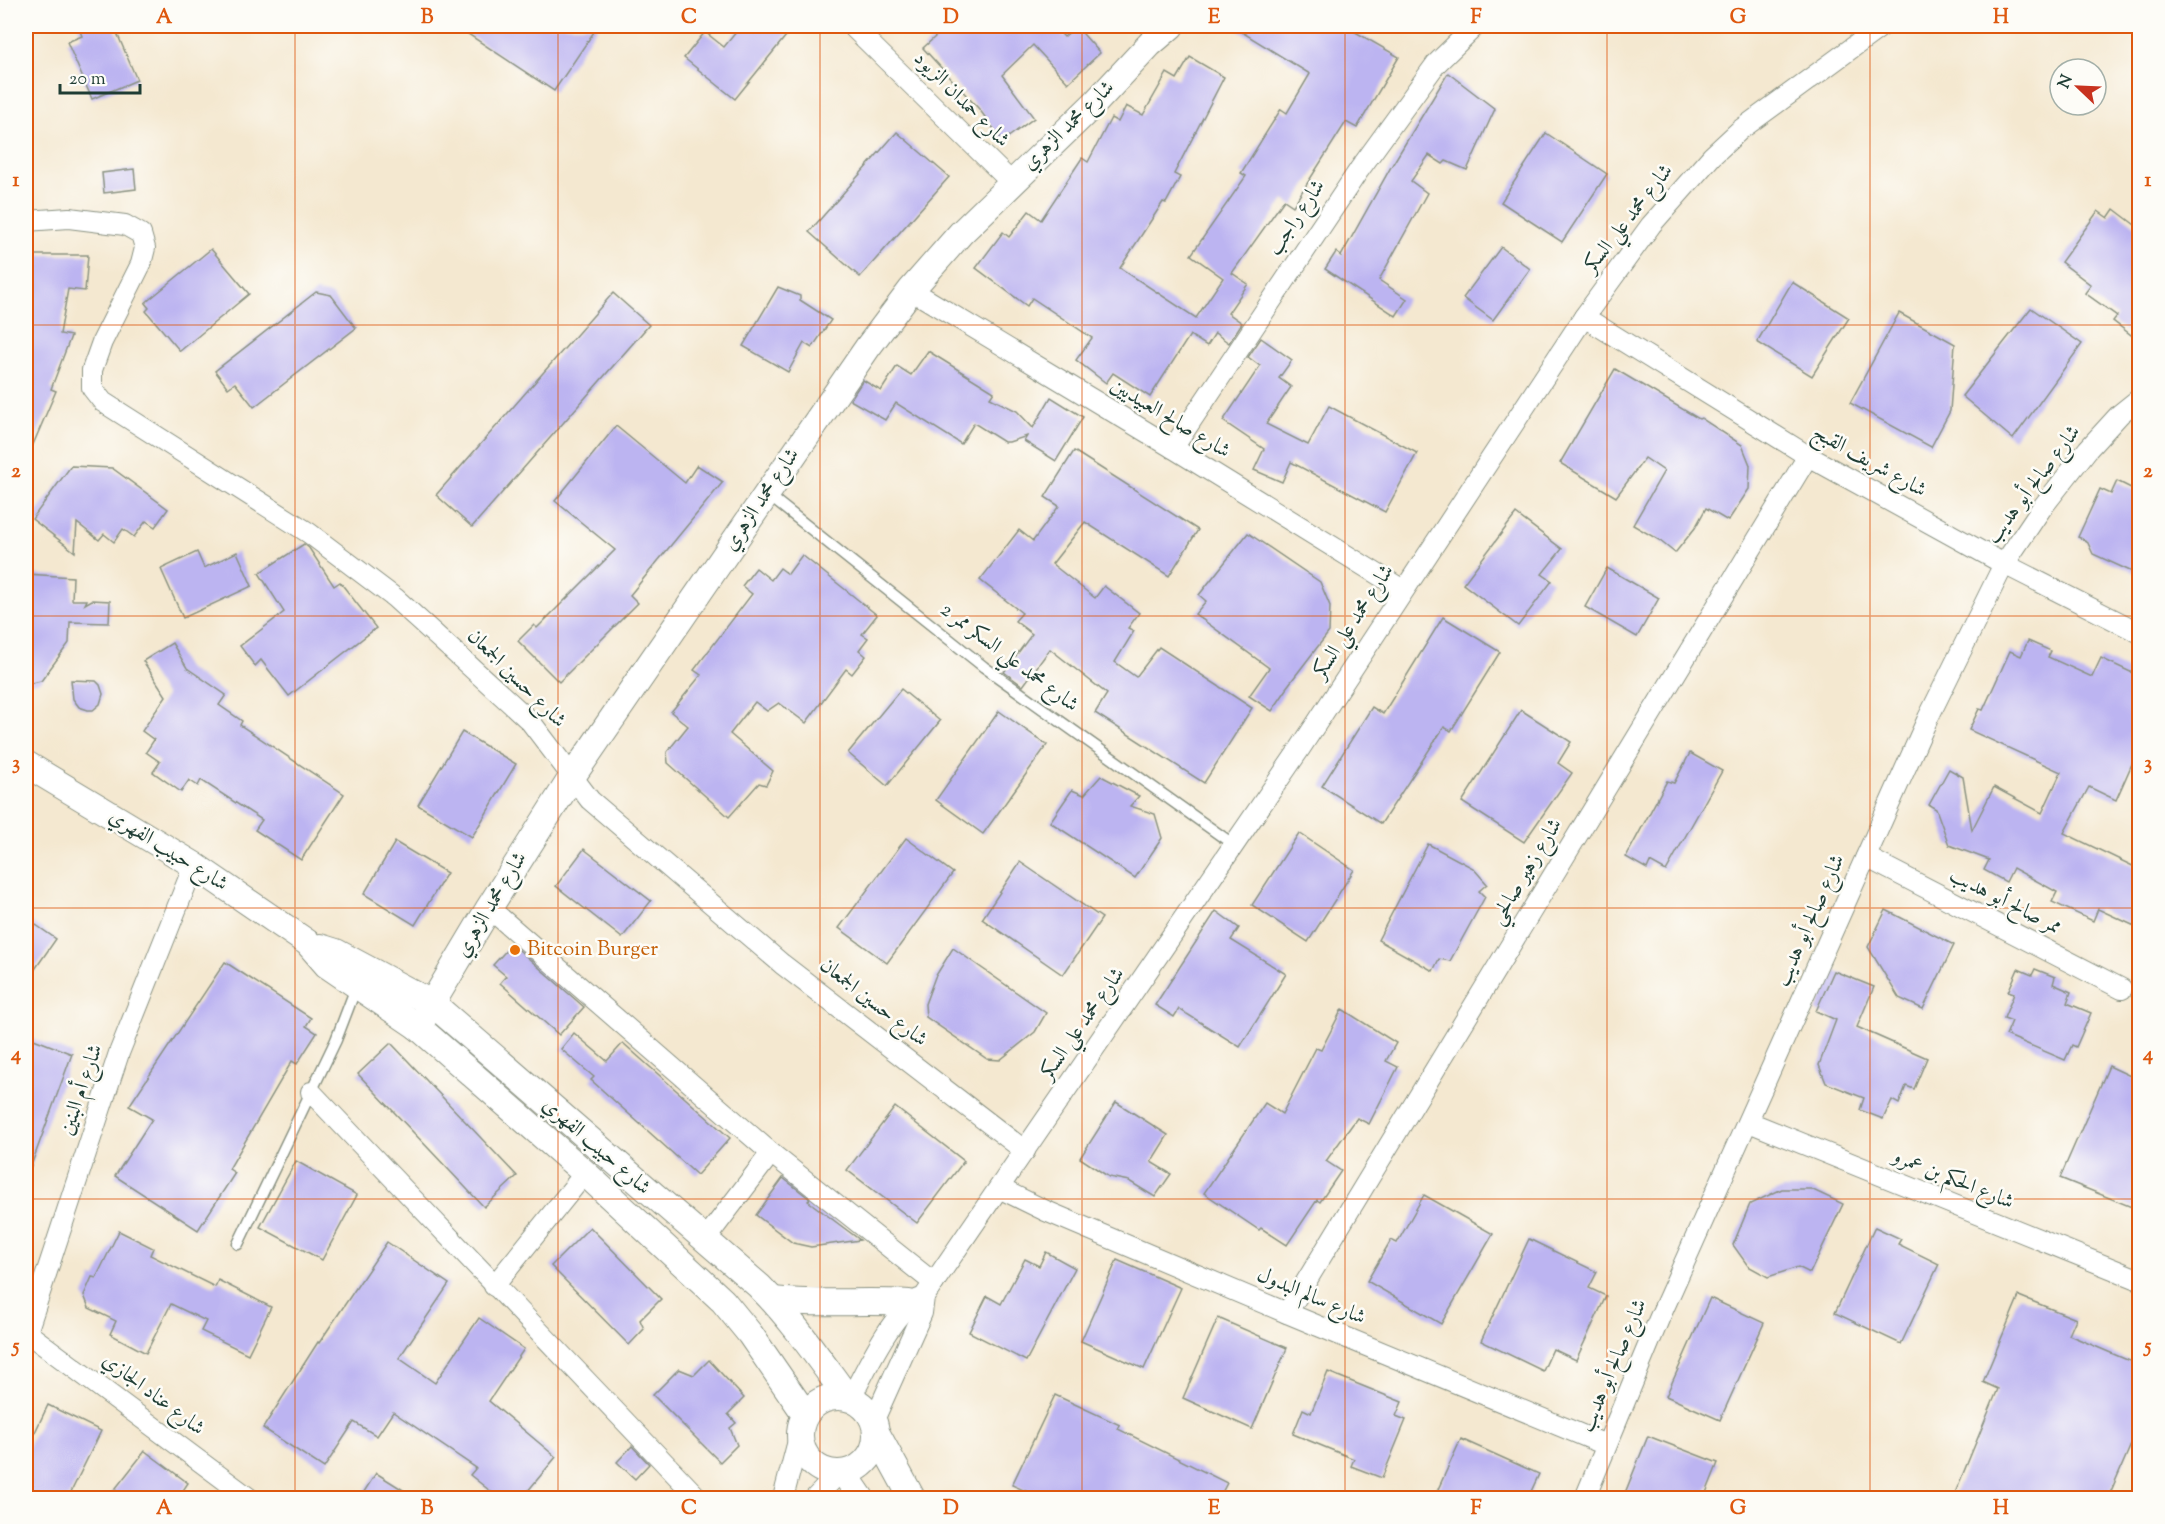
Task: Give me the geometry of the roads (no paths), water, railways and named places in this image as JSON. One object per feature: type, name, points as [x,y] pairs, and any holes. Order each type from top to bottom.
[{"type":"street","name":"شارع حمدان الزيود","points":[[852,26],[1011,183]]},
{"type":"street","name":"شارع محمد الزهري","points":[[418,1027],[489,908],[572,777],[868,347],[911,290],[961,233],[1094,104],[1150,44],[1171,26]]},
{"type":"street","name":"شارع راجب","points":[[1173,448],[1359,170],[1436,64],[1475,26]]},
{"type":"street","name":"شارع محمد علي السكر","points":[[849,1398],[878,1348],[922,1294],[999,1188],[1299,750],[1584,317],[1651,225],[1712,156],[1740,130],[1882,26]]},
{"type":"street","name":"شارع حسين الجمعان","points":[[26,221],[69,219],[125,225],[141,234],[145,248],[141,264],[102,342],[92,370],[92,388],[103,402],[309,533],[395,598],[530,721],[590,800],[783,964],[1025,1150]]},
{"type":"street","name":"شارع صالح العبيديين","points":[[911,290],[1403,590]]},
{"type":"street","name":"شارع شريف القبج","points":[[1584,317],[1808,456],[2004,564],[2139,633]]},
{"type":"street","name":"شارع صالح أبو هديب","points":[[1585,1498],[1659,1320],[1928,718],[2004,564],[2040,509],[2088,449],[2120,414],[2139,398]]},
{"type":"street","name":"شارع زهير صالحي","points":[[1287,1313],[1808,456]]},
{"type":"street","name":"شارع حبيب الفهري","points":[[26,764],[194,865],[308,944],[327,965],[418,1027],[585,1173],[723,1301],[750,1334],[802,1425]]},
{"type":"street","name":"ممر صالح أبو هديب","points":[[1866,857],[2122,990]]},
{"type":"street","name":"شارع أم البنين","points":[[26,1333],[120,1053],[194,865]]},
{"type":"street","points":[[489,908],[771,1153],[922,1294]]},
{"type":"street","name":"شارع حبيب الفهري","points":[[308,944],[336,952],[433,1004],[773,1300],[849,1398]]},
{"type":"street","points":[[311,1092],[698,1498]]},
{"type":"street","name":"شارع الحكم بن عمرو","points":[[1749,1122],[2139,1280]]},
{"type":"street","points":[[704,1241],[771,1153]]},
{"type":"street","points":[[494,1286],[585,1173]]},
{"type":"street","name":"شارع سالم البدول","points":[[999,1188],[1046,1211],[1606,1445]]},
{"type":"street","name":"شارع محمد علي السكر","points":[[875,1426],[922,1313],[922,1294]]},
{"type":"street","points":[[773,1300],[808,1304],[885,1302],[922,1294]]},
{"type":"street","name":"شارع عناد الجازي","points":[[26,1333],[249,1498]]},
{"type":"street","points":[[783,1498],[802,1425],[813,1405],[824,1398],[835,1396],[849,1398],[861,1404],[875,1426],[892,1465],[912,1498]]},
{"type":"street","points":[[802,1425],[802,1448],[808,1459],[816,1467],[827,1472],[841,1473],[864,1463],[871,1454],[875,1444],[875,1426]]},
{"type":"street","points":[[815,1498],[841,1473]]},
{"type":"street","points":[[841,1473],[861,1498]]},
{"type":"lane","name":"شارع محمد علي السكر ممر 2","points":[[767,494],[984,667],[1234,845]]},
{"type":"lane","points":[[238,1244],[336,1040],[357,984]]},
{"type":"place","name":"Bitcoin Burger","points":[[515,950]]}]
